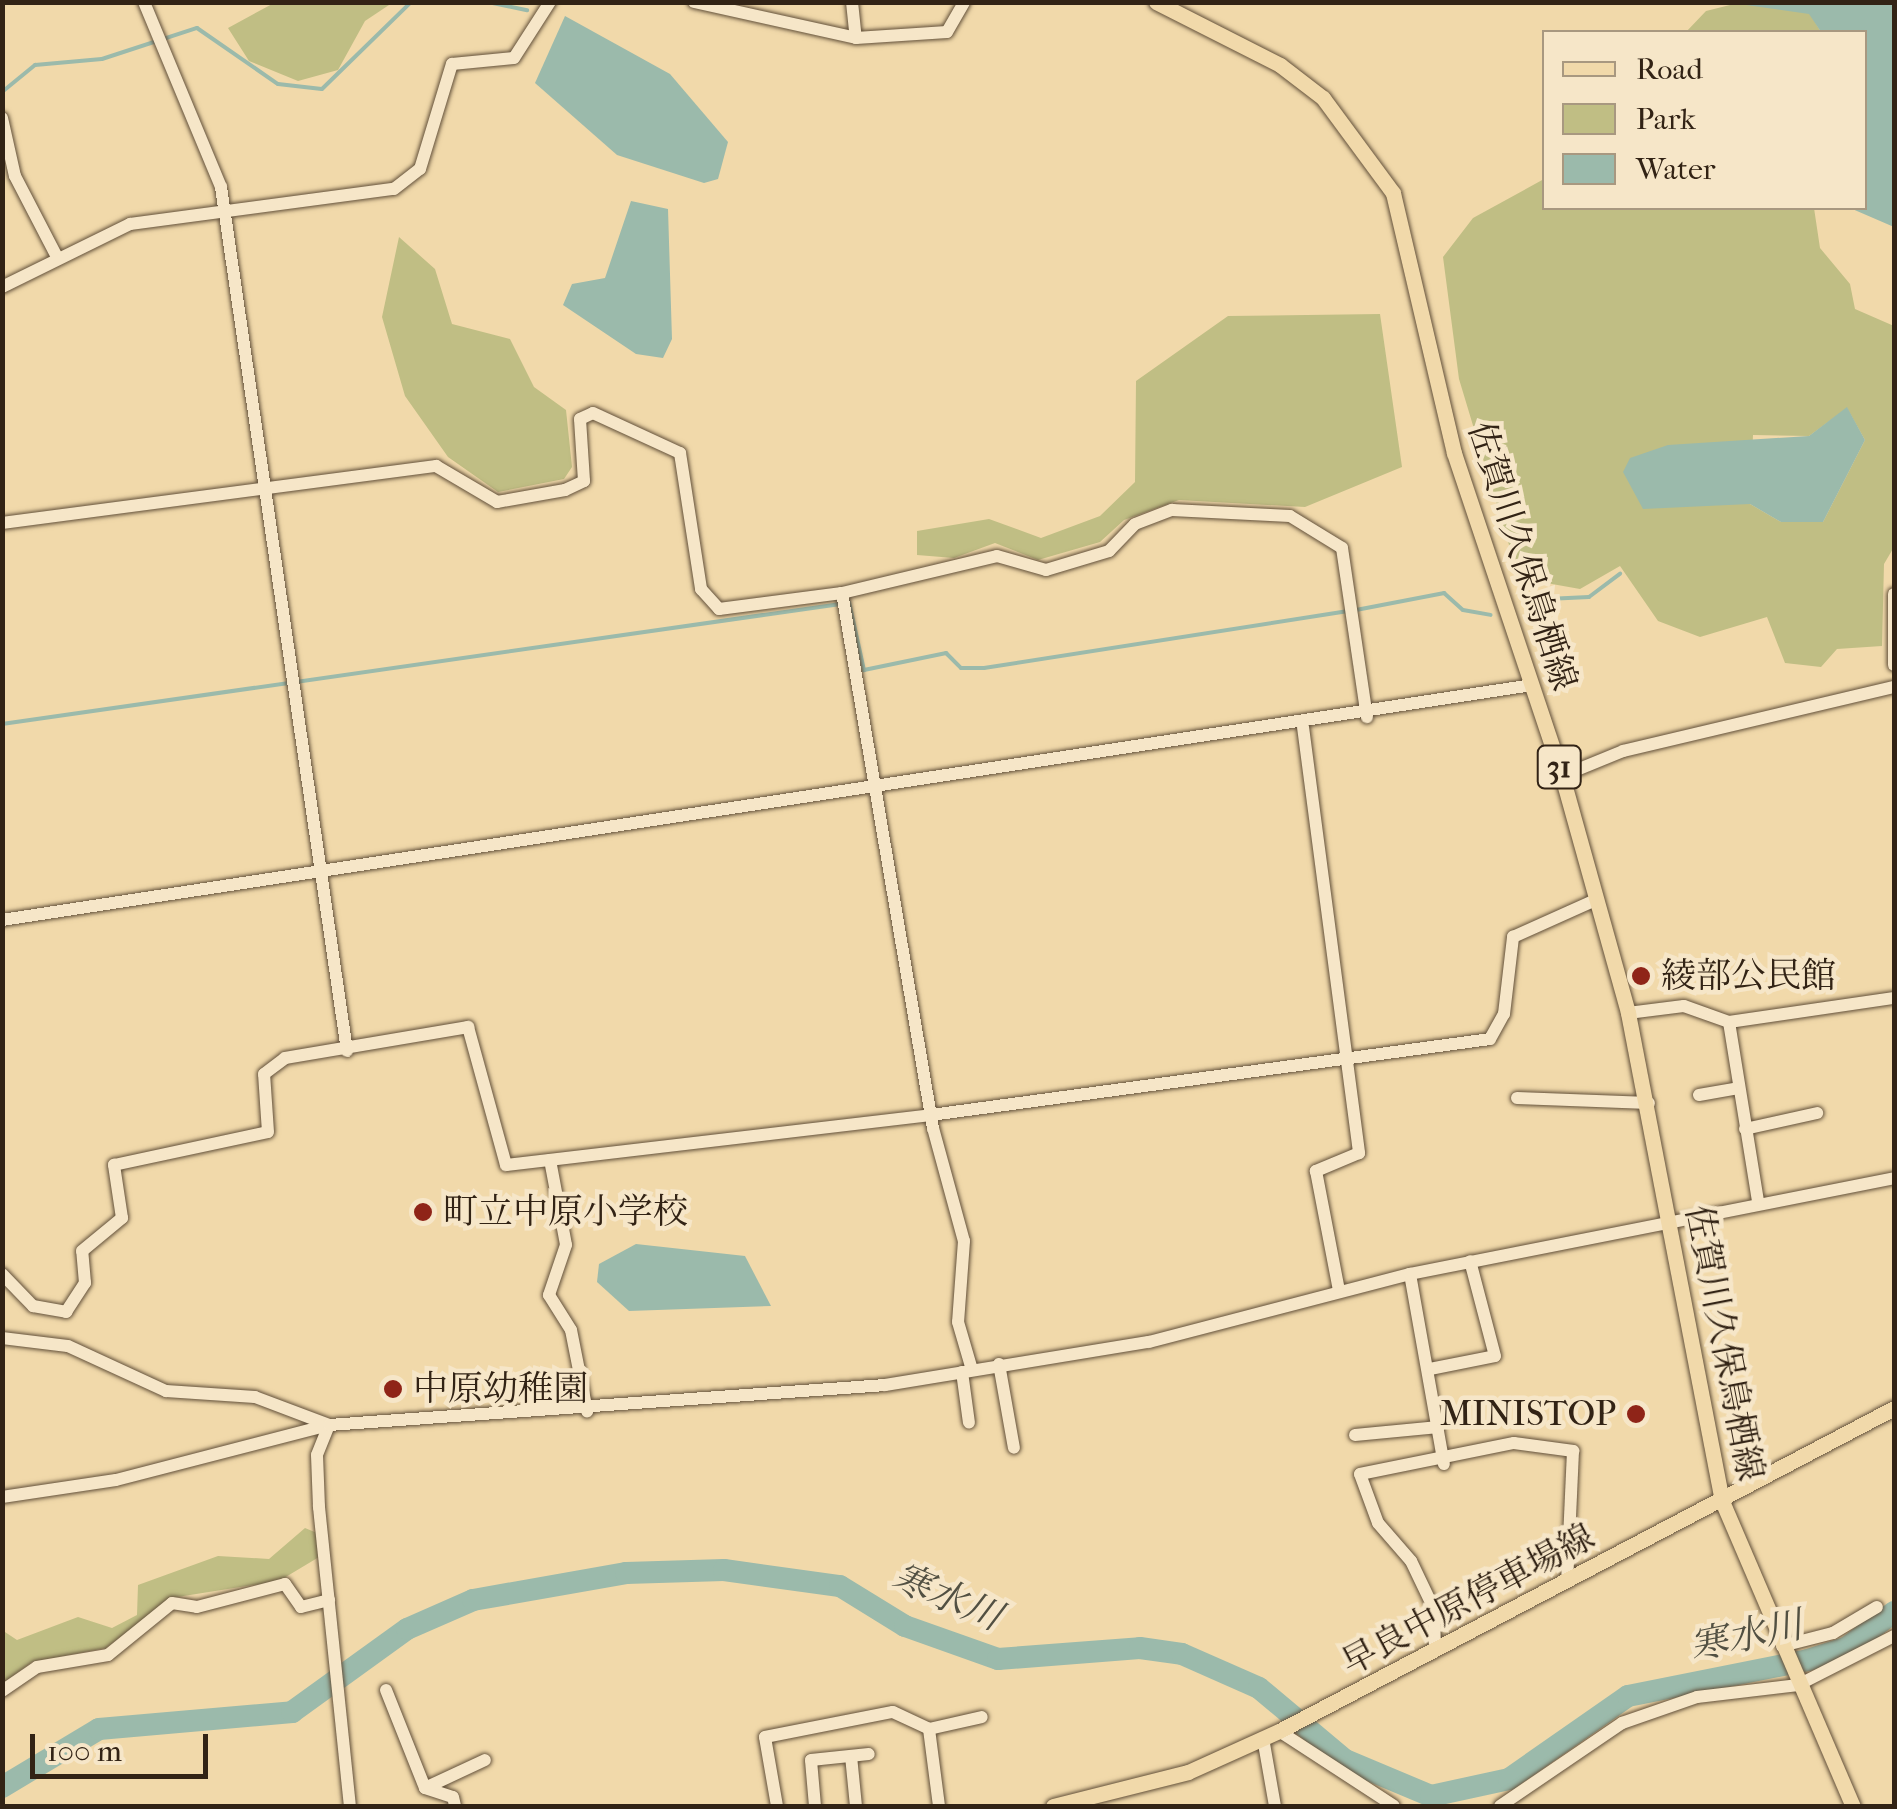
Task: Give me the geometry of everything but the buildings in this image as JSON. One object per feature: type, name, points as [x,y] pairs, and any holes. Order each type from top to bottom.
[{"type":"main road","name":"佐賀川久保鳥栖線","points":[[1156,2],[1280,65],[1323,98],[1393,193],[1454,454],[1562,776],[1628,1013],[1649,1103],[1722,1501],[1853,1806]]},
{"type":"main road","name":"早良中原停車場線","points":[[1053,1806],[1188,1772],[1263,1738],[1894,1408]]},
{"type":"street","points":[[144,2],[157,46],[206,143],[225,210],[346,1051]]},
{"type":"street","points":[[2,287],[56,255],[130,224],[394,189],[420,169],[452,64],[514,58],[550,2]]},
{"type":"street","points":[[694,2],[856,38],[947,32],[964,2]]},
{"type":"street","points":[[852,2],[856,38]]},
{"type":"street","points":[[2,118],[15,176],[56,255]]},
{"type":"street","points":[[2,523],[436,466],[497,502],[565,490],[584,481],[580,419],[593,413],[680,453],[710,607],[842,593],[997,556],[1059,567],[1187,508],[1299,520],[1322,544],[1342,548],[1367,717]]},
{"type":"street","points":[[842,593],[930,1115],[964,1241],[958,1322],[967,1371],[969,1422]]},
{"type":"street","points":[[1894,594],[1894,666]]},
{"type":"street","points":[[2,920],[1302,727],[1532,685]]},
{"type":"street","points":[[1562,776],[1623,751],[1894,687]]},
{"type":"street","points":[[1302,727],[1359,1153],[1316,1171],[1339,1291]]},
{"type":"street","points":[[2,1274],[33,1306],[66,1312],[85,1282],[84,1247],[122,1218],[114,1165],[262,1135],[268,1065],[468,1027],[500,1161],[550,1160],[930,1115],[1490,1039],[1504,1014],[1513,937],[1594,902]]},
{"type":"street","points":[[1628,1013],[1684,1006],[1730,1022],[1894,998]]},
{"type":"street","points":[[1730,1022],[1758,1201]]},
{"type":"street","points":[[1699,1095],[1738,1088]]},
{"type":"street","points":[[1517,1098],[1649,1103]]},
{"type":"street","points":[[1745,1129],[1817,1113]]},
{"type":"street","points":[[550,1160],[566,1245],[549,1296],[571,1330],[587,1411]]},
{"type":"street","points":[[2,1497],[116,1480],[329,1426],[587,1411],[967,1371],[1168,1338],[1410,1274],[1758,1201],[1894,1178]]},
{"type":"street","points":[[1430,1369],[1495,1356],[1470,1262]]},
{"type":"street","points":[[1410,1274],[1444,1464]]},
{"type":"street","points":[[2,1338],[68,1346],[166,1391],[255,1397],[329,1426]]},
{"type":"street","points":[[999,1364],[1014,1448]]},
{"type":"street","points":[[329,1426],[317,1456],[350,1806]]},
{"type":"street","points":[[1355,1435],[1439,1428]]},
{"type":"street","points":[[1434,1651],[1434,1609],[1412,1562],[1378,1524],[1360,1474],[1444,1464],[1514,1443],[1573,1451],[1567,1582]]},
{"type":"street","points":[[2,1691],[36,1667],[108,1655],[172,1603],[197,1607],[285,1584],[301,1607],[329,1600]]},
{"type":"street","points":[[1782,1646],[1833,1633],[1877,1606]]},
{"type":"street","points":[[1500,1806],[1602,1733],[1656,1709],[1798,1684],[1894,1636]]},
{"type":"street","points":[[386,1690],[425,1788]]},
{"type":"street","points":[[777,1806],[765,1737],[893,1712],[929,1729],[982,1717]]},
{"type":"street","points":[[929,1729],[939,1806]]},
{"type":"street","points":[[1279,1730],[1394,1806]]},
{"type":"street","points":[[1263,1738],[1275,1806]]},
{"type":"street","points":[[816,1806],[812,1760],[868,1754]]},
{"type":"street","points":[[852,1756],[856,1806]]},
{"type":"street","points":[[425,1788],[484,1760]]},
{"type":"street","points":[[425,1788],[453,1797],[455,1806]]},
{"type":"green space","points":[[1742,2],[1817,3],[1810,14],[1820,30],[1688,30],[1706,11]]},
{"type":"green space","points":[[274,3],[392,3],[365,21],[338,70],[298,81],[249,61],[228,28]]},
{"type":"green space","points":[[1542,180],[1542,210],[1814,210],[1820,248],[1850,284],[1855,309],[1894,326],[1894,547],[1884,564],[1882,646],[1837,649],[1821,667],[1785,663],[1767,617],[1700,637],[1658,621],[1620,566],[1580,589],[1519,578],[1459,379],[1443,257],[1473,218]],"holes":[[[1847,408],[1865,440],[1823,522],[1781,522],[1750,504],[1753,435],[1809,436]]]},
{"type":"green space","points":[[399,237],[435,269],[452,324],[510,339],[534,387],[566,410],[572,467],[564,479],[498,492],[448,457],[405,396],[382,317]]},
{"type":"green space","points":[[1380,314],[1402,467],[1305,507],[1179,500],[1124,520],[1100,542],[1038,560],[995,543],[954,558],[917,555],[917,531],[989,519],[1041,538],[1100,516],[1135,482],[1136,381],[1228,316]]},
{"type":"green space","points":[[305,1528],[317,1533],[319,1557],[279,1581],[171,1598],[106,1648],[32,1662],[3,1683],[2,1630],[17,1640],[78,1617],[112,1628],[137,1615],[138,1585],[218,1556],[269,1559]]},
{"type":"water","points":[[1732,3],[1894,3],[1894,227],[1855,210],[1867,210],[1867,30],[1820,30],[1809,14]]},
{"type":"water","points":[[565,16],[670,74],[728,142],[718,179],[704,183],[617,155],[535,83]]},
{"type":"water","points":[[631,201],[668,209],[672,339],[663,358],[636,354],[563,305],[572,284],[605,278]]},
{"type":"water","points":[[1847,407],[1865,440],[1823,522],[1781,522],[1750,504],[1643,509],[1623,472],[1630,458],[1668,445],[1809,436]]},
{"type":"water","points":[[636,1244],[745,1256],[771,1306],[629,1311],[597,1282],[599,1264]]},
{"type":"waterway","points":[[2,92],[35,65],[102,59],[197,28],[278,84],[322,89],[411,2]]},
{"type":"waterway","points":[[488,2],[527,10]]},
{"type":"waterway","points":[[1526,600],[1589,597],[1620,574]]},
{"type":"waterway","points":[[1356,610],[1444,593],[1463,610],[1491,615]]},
{"type":"waterway","points":[[849,602],[864,670],[946,653],[961,668],[984,668],[1347,611]]},
{"type":"waterway","points":[[2,724],[840,604]]},
{"type":"waterway","name":"寒水川","points":[[2,1787],[99,1729],[292,1712],[407,1629],[473,1600],[626,1573],[724,1570],[840,1586],[905,1626],[998,1659],[1140,1648],[1182,1654],[1259,1688],[1345,1760],[1431,1796],[1509,1779],[1628,1696],[1808,1660],[1846,1648],[1894,1612]]},
{"type":"place","name":"綾部公民館","points":[[1641,976]]},
{"type":"place","name":"町立中原小学校","points":[[423,1212]]},
{"type":"place","name":"中原幼稚園","points":[[393,1389]]},
{"type":"place","name":"MINISTOP","points":[[1636,1414]]}]
